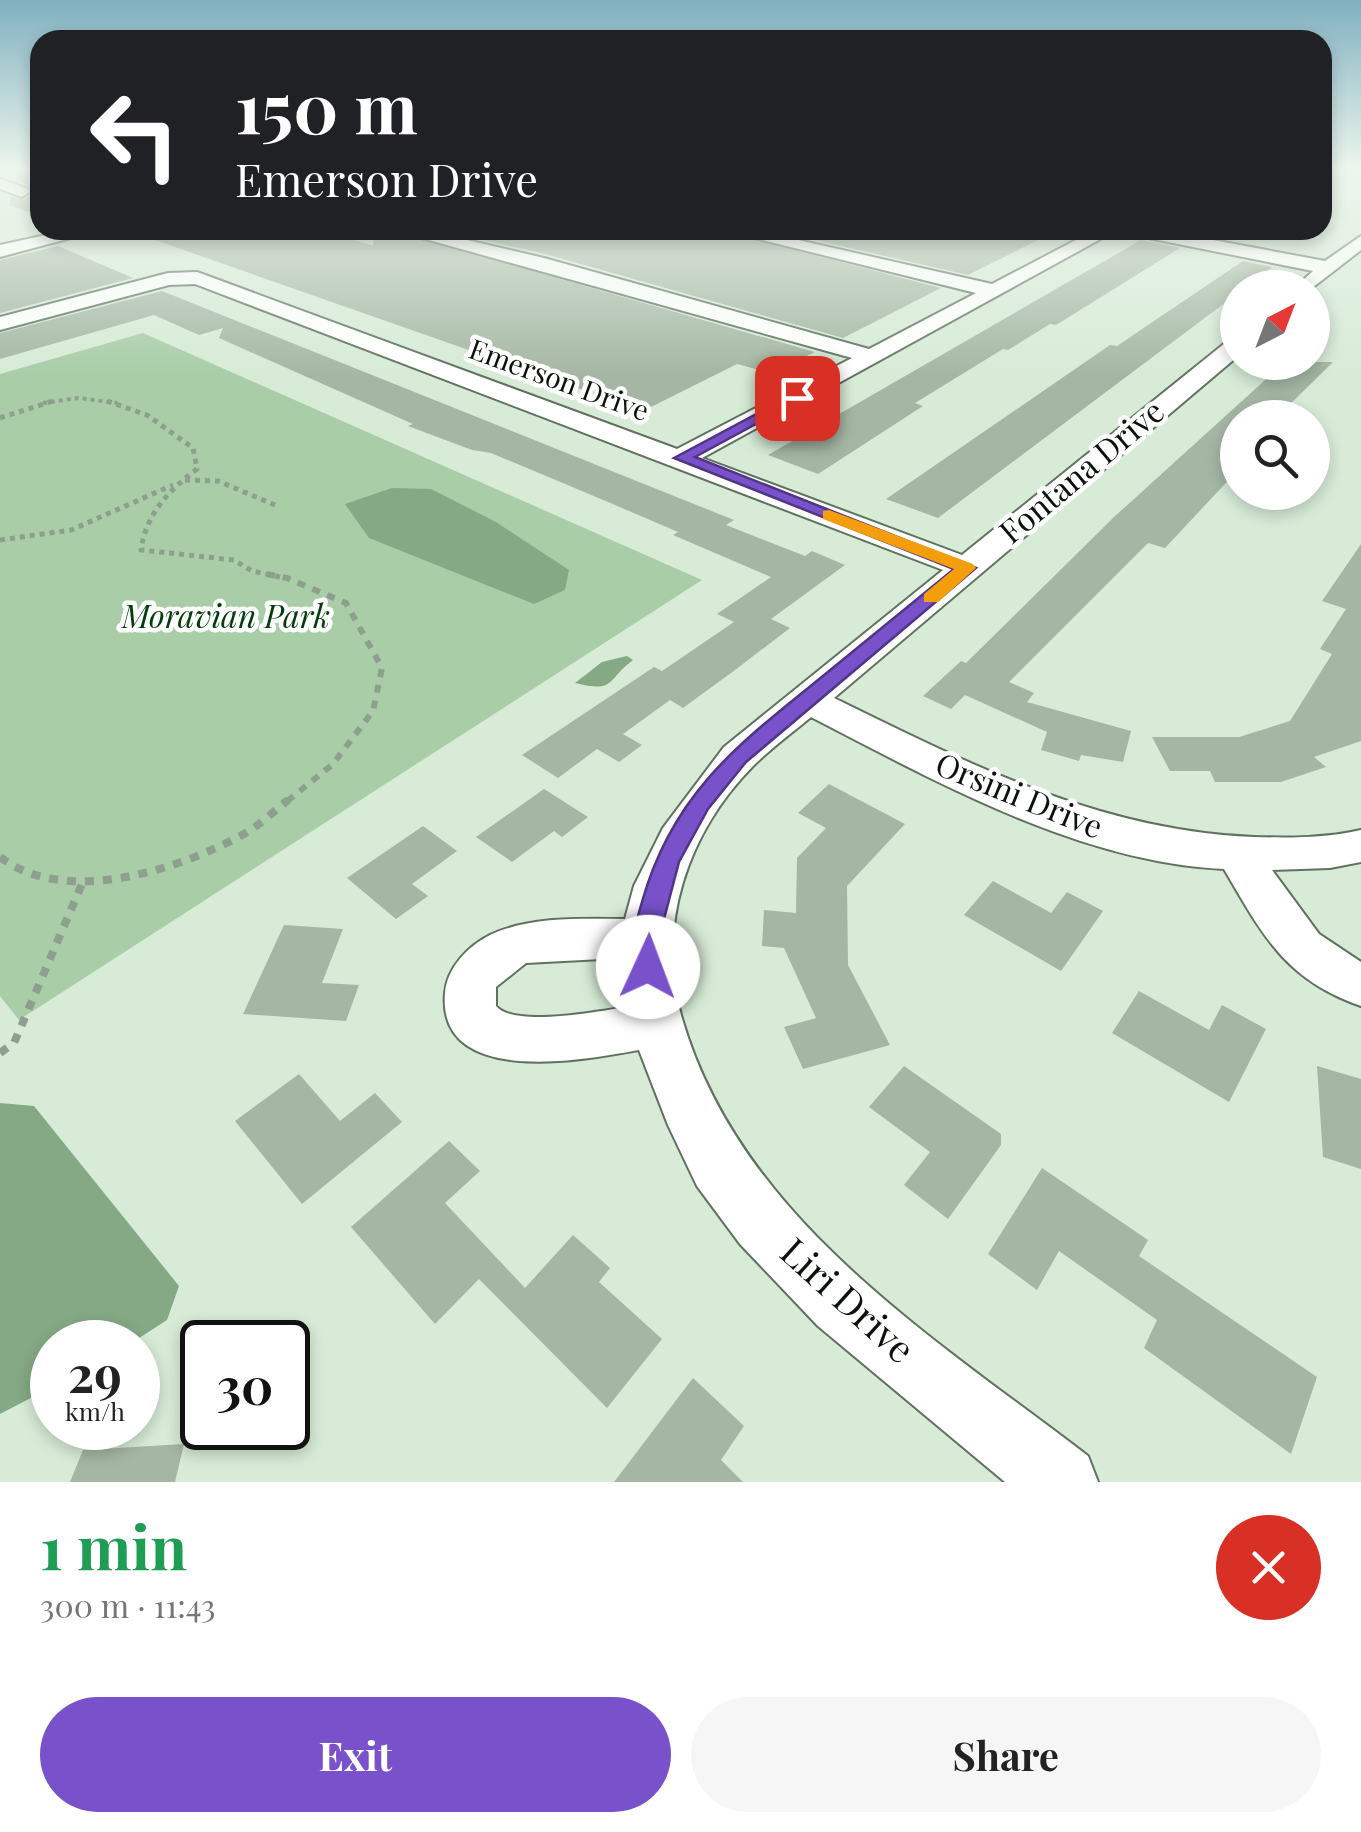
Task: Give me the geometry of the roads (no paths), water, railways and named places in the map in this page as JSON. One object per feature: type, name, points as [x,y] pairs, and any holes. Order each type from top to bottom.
[{"type":"street","points":[[0,251],[48,240]]},
{"type":"street","points":[[444,240],[537,262],[874,357]]},
{"type":"street","points":[[773,240],[996,291]]},
{"type":"street","points":[[808,248],[828,240]]},
{"type":"street","points":[[682,458],[1090,240]]},
{"type":"street","points":[[1185,240],[1329,268]]},
{"type":"street","points":[[1327,270],[1361,241]]},
{"type":"street","name":"Emerson Drive","points":[[0,324],[184,276],[197,278],[967,568]]},
{"type":"street","name":"Fontana Drive","points":[[655,1025],[645,938],[666,862],[699,804],[738,757],[1220,359]]},
{"type":"street","name":"Orsini Drive","points":[[808,700],[1042,812],[1124,837],[1239,854],[1354,859]]},
{"type":"street","points":[[1239,854],[1298,949],[1316,965],[1361,985]]},
{"type":"street","points":[[645,938],[518,944],[480,970],[471,986],[469,1002],[475,1020],[489,1033],[507,1040],[526,1042],[655,1025]]},
{"type":"street","name":"Liri Drive","points":[[655,1025],[685,1100],[724,1176],[815,1282],[1062,1482]]},
{"type":"park label","name":"Moravian Park","points":[[226,617]]}]
